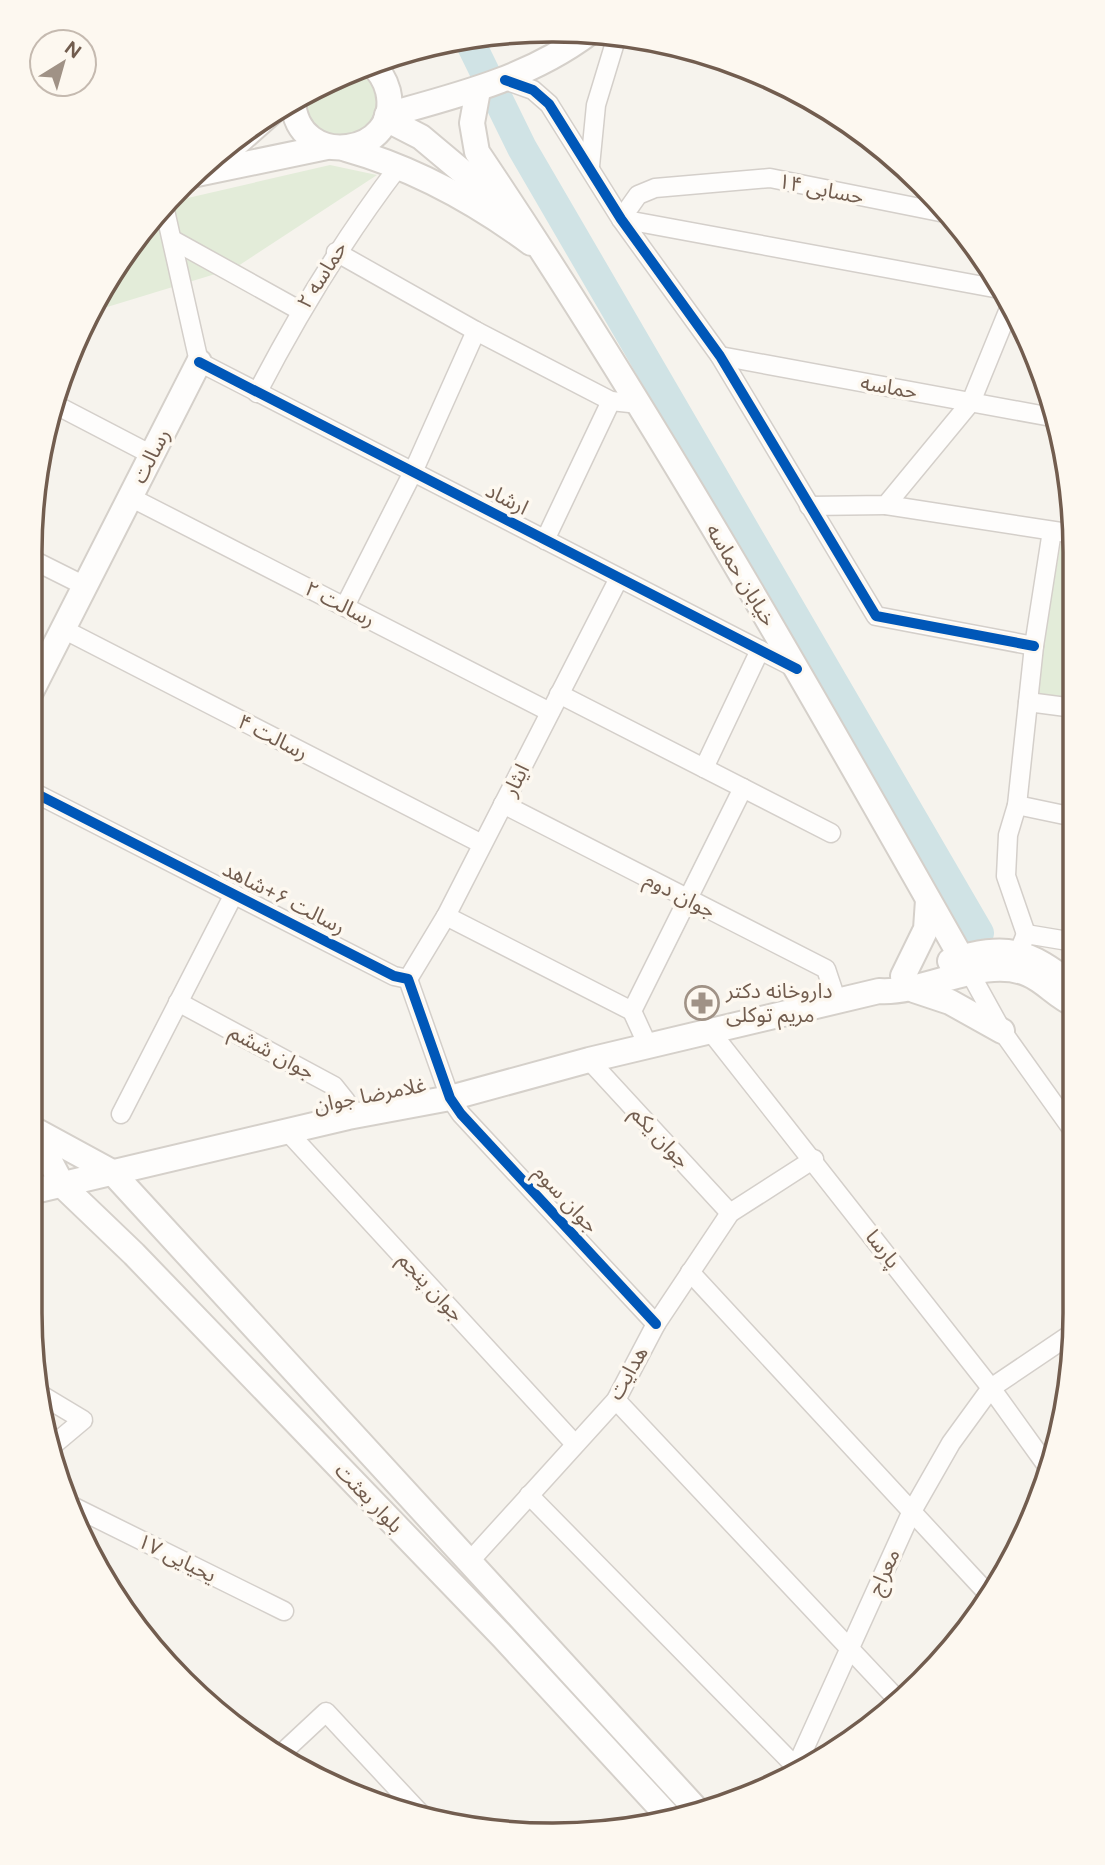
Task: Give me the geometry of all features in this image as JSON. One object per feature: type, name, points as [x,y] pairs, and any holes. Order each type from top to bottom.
[{"type":"main road","points":[[387,117],[505,80],[561,54],[576,43]]},
{"type":"main road","points":[[214,171],[362,144],[376,134],[387,117],[389,98],[386,82],[378,73]]},
{"type":"main road","points":[[478,90],[472,122],[477,152],[546,255]]},
{"type":"main road","points":[[296,111],[300,127],[312,140],[337,148]]},
{"type":"main road","name":"خیابان حماسه","points":[[387,117],[421,137],[494,196],[546,255],[639,404],[797,669],[965,966]]},
{"type":"main road","name":"خیابان حماسه","points":[[337,148],[399,166],[485,209],[546,255]]},
{"type":"main road","name":"رسالت","points":[[42,670],[199,362]]},
{"type":"main road","points":[[928,900],[926,929],[908,983],[950,1002],[1002,1031]]},
{"type":"main road","points":[[965,966],[1022,943],[1038,960],[1063,978]]},
{"type":"main road","points":[[965,966],[1028,974],[1063,997]]},
{"type":"main road","name":"غلامرضا جوان","points":[[42,1190],[348,1117],[450,1098],[589,1060],[879,991],[965,966]]},
{"type":"main road","name":"بلوار بعثت","points":[[42,1132],[112,1172],[692,1804]]},
{"type":"main road","name":"بلوار بعثت","points":[[42,1147],[63,1186],[134,1254],[518,1653],[663,1811]]},
{"type":"main road","points":[[134,1254],[155,1232],[164,1229]]},
{"type":"main road","points":[[518,1653],[536,1635]]},
{"type":"street","points":[[590,166],[596,105],[614,46]]},
{"type":"street","points":[[505,80],[533,90],[549,104],[621,219],[720,356],[876,617],[1034,646]]},
{"type":"street","name":"حماسه ۲","points":[[257,393],[299,310],[336,252],[399,166]]},
{"type":"street","name":"حسابی ۱۴","points":[[621,219],[638,195],[655,188],[770,178],[930,210]]},
{"type":"street","points":[[167,218],[199,362]]},
{"type":"street","points":[[621,219],[989,287]]},
{"type":"street","points":[[173,240],[299,310]]},
{"type":"street","points":[[336,252],[476,331],[611,401],[639,404]]},
{"type":"street","points":[[886,505],[971,402],[1005,317]]},
{"type":"street","points":[[345,606],[413,472],[476,331]]},
{"type":"street","name":"حماسه","points":[[720,356],[1045,416]]},
{"type":"street","name":"ارشاد","points":[[199,362],[797,669]]},
{"type":"street","points":[[545,540],[611,401]]},
{"type":"street","points":[[63,408],[152,454]]},
{"type":"street","name":"رسالت ۲","points":[[130,497],[550,712]]},
{"type":"street","points":[[809,506],[886,505],[1062,532]]},
{"type":"street","points":[[1052,531],[1034,646],[1017,805],[1008,835],[1006,876],[1022,943],[1063,942]]},
{"type":"street","points":[[42,564],[85,586]]},
{"type":"street","name":"ایثار","points":[[408,979],[446,916],[619,578]]},
{"type":"street","name":"رسالت ۴","points":[[63,629],[482,844]]},
{"type":"street","points":[[704,768],[760,650]]},
{"type":"street","points":[[559,694],[831,834]]},
{"type":"street","points":[[1028,702],[1063,707]]},
{"type":"street","points":[[632,1011],[743,788]]},
{"type":"street","name":"رسالت ۶+شاهد","points":[[42,797],[394,976],[408,979]]},
{"type":"street","name":"جوان دوم","points":[[503,804],[826,970],[836,1002]]},
{"type":"street","points":[[1017,805],[1063,815]]},
{"type":"street","points":[[121,1114],[234,894]]},
{"type":"street","points":[[446,916],[632,1011],[648,1046]]},
{"type":"street","points":[[965,966],[1002,1031],[1063,1117]]},
{"type":"street","points":[[408,979],[450,1098]]},
{"type":"street","name":"جوان ششم","points":[[178,1002],[334,1086],[346,1101],[348,1117]]},
{"type":"street","name":"پارسا","points":[[711,1032],[814,1159],[991,1388],[1042,1459]]},
{"type":"street","name":"جوان یکم","points":[[589,1060],[730,1213]]},
{"type":"street","name":"جوان سوم","points":[[450,1098],[656,1324]]},
{"type":"street","name":"جوان پنجم","points":[[287,1131],[574,1443]]},
{"type":"street","name":"هدایت","points":[[470,1562],[574,1443],[616,1400],[656,1324],[730,1213],[814,1159]]},
{"type":"street","points":[[690,1272],[982,1588]]},
{"type":"street","name":"معراج","points":[[800,1759],[911,1513],[951,1443],[991,1388],[1062,1340]]},
{"type":"street","points":[[50,1400],[83,1420],[58,1441]]},
{"type":"street","points":[[616,1400],[851,1646],[892,1693]]},
{"type":"street","points":[[528,1495],[792,1763]]},
{"type":"street","name":"یحیایی ۱۷","points":[[82,1511],[284,1611]]},
{"type":"street","points":[[287,1748],[326,1712],[411,1803]]},
{"type":"green space","points":[[368,77],[374,82],[378,112],[360,136],[315,133],[305,106]]},
{"type":"green space","points":[[330,165],[377,175],[235,268],[105,308],[147,242],[186,198]]},
{"type":"green space","points":[[1061,542],[1063,702],[1034,697]]},
{"type":"waterway","points":[[473,48],[522,148],[979,933]]},
{"type":"cycle path","points":[[505,80],[533,90],[549,104],[621,219],[720,356],[876,616],[1034,646]]},
{"type":"cycle path","points":[[199,362],[797,669]]},
{"type":"cycle path","points":[[42,797],[394,976],[408,979],[450,1098],[461,1114],[656,1324]]},
{"type":"place","name":"داروخانه دکتر مریم توکلی","points":[[702,1003]]}]
